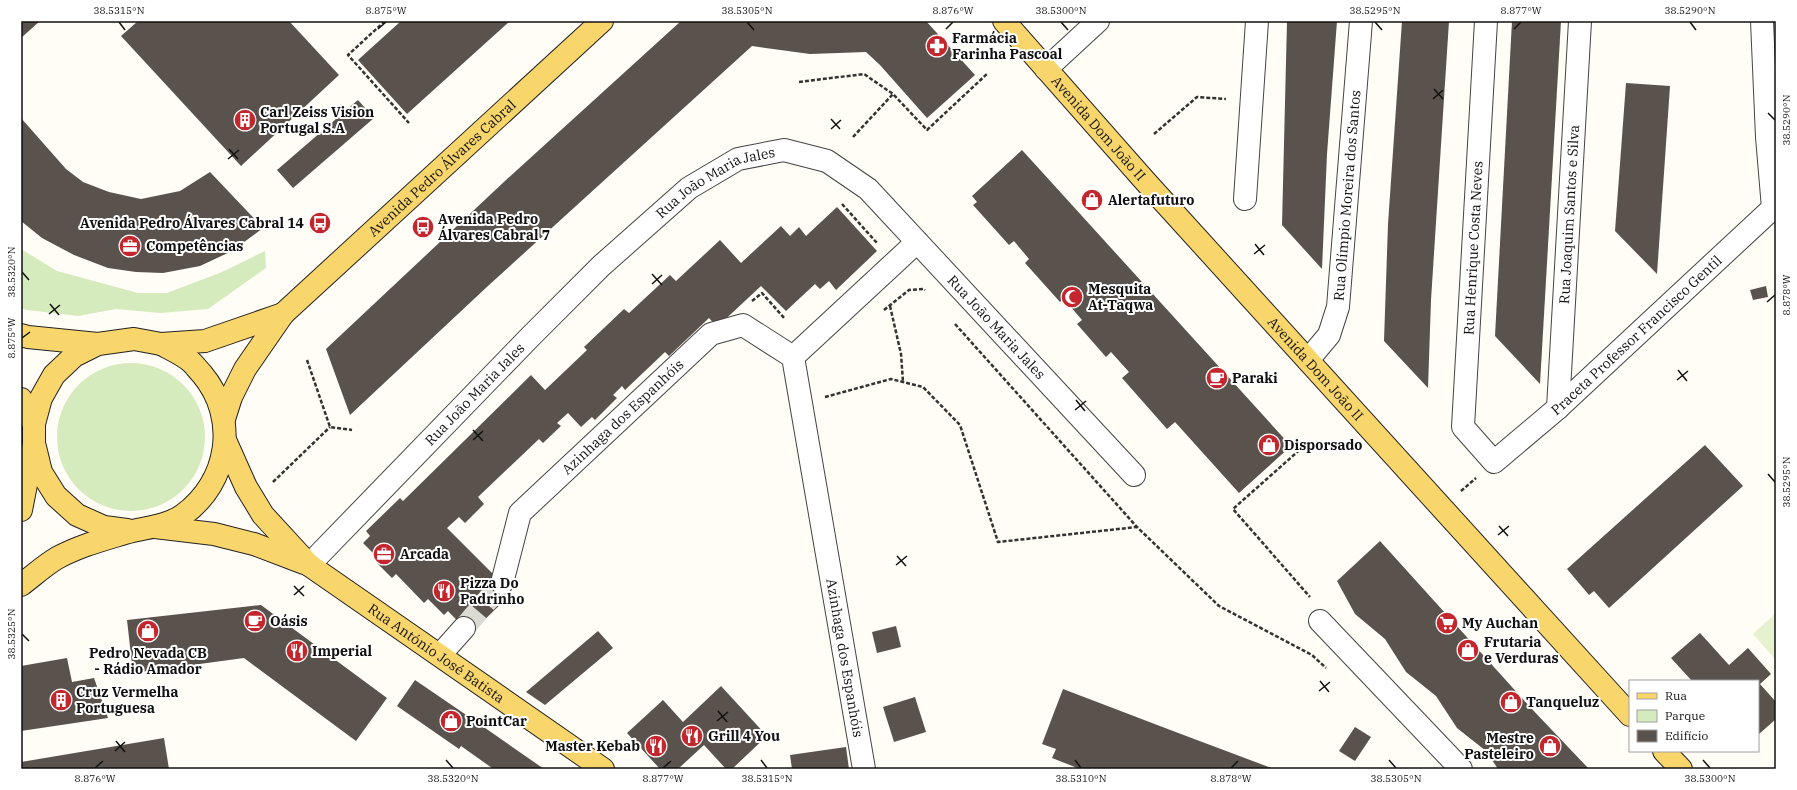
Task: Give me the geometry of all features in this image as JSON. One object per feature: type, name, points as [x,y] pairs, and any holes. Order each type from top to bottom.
[{"type":"main road","name":"Avenida Pedro Álvares Cabral","points":[[224,419],[231,397],[245,369],[282,314],[602,21]]},
{"type":"main road","name":"Avenida Dom João II","points":[[1004,21],[1150,187],[1629,714]]},
{"type":"main road","name":"Avenida Pedro Álvares Cabral","points":[[21,510],[41,398],[54,374],[74,356],[98,344],[134,340],[161,344],[205,341],[282,314]]},
{"type":"main road","points":[[21,335],[98,344]]},
{"type":"main road","name":"Avenida Pedro Álvares Cabral","points":[[21,585],[56,559],[86,545],[132,530],[155,527],[182,515],[204,496],[219,470],[225,440],[224,419],[212,387],[190,361],[161,344]]},
{"type":"main road","points":[[21,399],[34,434]]},
{"type":"main road","name":"Avenida Pedro Álvares Cabral","points":[[34,434],[41,472],[56,496],[77,515],[104,527],[132,530]]},
{"type":"main road","name":"Rua António José Batista","points":[[225,440],[246,487],[263,515],[309,564],[603,769]]},
{"type":"main road","name":"Rua António José Batista","points":[[155,527],[214,534],[254,544],[309,564]]},
{"type":"main road","points":[[1665,752],[1681,769]]},
{"type":"street","points":[[1046,69],[1098,21]]},
{"type":"street","points":[[1245,198],[1256,21]]},
{"type":"street","name":"Rua Olímpio Moreira dos Santos","points":[[1308,360],[1329,335],[1338,306],[1361,21]]},
{"type":"street","name":"Rua Henrique Costa Neves","points":[[1486,21],[1463,427],[1494,462]]},
{"type":"street","name":"Rua Joaquim Santos e Silva","points":[[1558,408],[1580,21]]},
{"type":"street","points":[[1762,21],[1770,54],[1767,137],[1775,209]]},
{"type":"street","name":"Rua João Maria Jales","points":[[309,564],[601,266],[689,188],[738,159],[784,150],[827,161],[868,189],[1134,475]]},
{"type":"street","name":"Praceta Professor Francisco Gentil","points":[[1494,462],[1558,408],[1775,209]]},
{"type":"street","points":[[793,357],[917,242]]},
{"type":"street","name":"Azinhaga dos Espanhóis","points":[[502,583],[520,513],[711,334],[743,325],[793,357],[864,769]]},
{"type":"street","points":[[1320,621],[1461,769]]},
{"type":"street","points":[[440,655],[464,628]]},
{"type":"path","points":[[385,21],[348,55],[409,123]]},
{"type":"path","points":[[799,82],[864,74],[893,94],[927,130],[988,73]]},
{"type":"path","points":[[853,137],[893,94]]},
{"type":"path","points":[[1154,134],[1197,97],[1251,102]]},
{"type":"path","points":[[884,311],[909,290],[924,289],[929,295]]},
{"type":"path","points":[[890,306],[901,354],[903,382]]},
{"type":"path","points":[[950,318],[1137,527],[1219,606],[1312,655],[1330,671]]},
{"type":"path","points":[[307,360],[330,427]]},
{"type":"path","points":[[823,397],[891,379],[923,387],[960,425],[998,542],[1137,527]]},
{"type":"path","points":[[330,427],[352,430]]},
{"type":"path","points":[[271,484],[330,427]]},
{"type":"path","points":[[1304,446],[1233,509],[1311,597]]},
{"type":"path","points":[[1441,508],[1494,462]]},
{"type":"green space","points":[[21,249],[57,271],[138,293],[167,293],[222,272],[265,251],[266,268],[208,309],[160,313],[116,309],[78,316],[21,308]]},
{"type":"green space","points":[[131,363],[152,366],[166,372],[178,380],[188,390],[196,402],[202,416],[205,437],[202,458],[196,472],[188,484],[178,494],[166,502],[152,508],[131,511],[110,508],[96,502],[84,494],[74,484],[66,472],[60,458],[57,437],[60,416],[66,402],[74,390],[84,380],[96,372],[110,366]]},
{"type":"green space","points":[[1776,613],[1776,660],[1753,634]]},
{"type":"building","points":[[21,21],[40,21],[21,38]]},
{"type":"building","name":"Carl Zeiss Vision Portugal S.A","points":[[138,21],[289,21],[339,75],[241,166],[121,36]]},
{"type":"building","points":[[401,21],[510,21],[407,114],[358,60]]},
{"type":"building","points":[[681,21],[926,21],[975,75],[927,118],[880,65],[866,52],[810,54],[752,46],[489,285],[350,415],[326,349],[506,180]]},
{"type":"building","points":[[1287,21],[1337,21],[1327,154],[1322,269],[1282,225]]},
{"type":"building","points":[[1402,21],[1449,21],[1431,300],[1428,388],[1384,341],[1388,224]]},
{"type":"building","points":[[1512,21],[1561,21],[1540,384],[1495,336]]},
{"type":"building","points":[[1626,83],[1670,86],[1657,274],[1615,231]]},
{"type":"building","points":[[358,100],[374,118],[293,188],[277,170]]},
{"type":"building","points":[[21,118],[66,169],[83,182],[109,192],[141,199],[180,191],[210,172],[263,228],[232,251],[200,266],[163,273],[136,272],[108,268],[74,255],[42,238],[21,221]]},
{"type":"building","points":[[1022,150],[1291,446],[1239,493],[1175,422],[1167,429],[1122,378],[1129,372],[1111,352],[1106,357],[1077,324],[1082,320],[1070,306],[1063,299],[1060,302],[1025,263],[1029,259],[1014,241],[1009,245],[973,205],[977,202],[972,196]]},
{"type":"building","points":[[837,207],[877,251],[836,290],[829,281],[820,289],[815,284],[786,311],[761,286],[717,327],[709,318],[669,356],[665,352],[625,390],[622,386],[613,395],[617,398],[595,420],[592,417],[581,427],[568,413],[557,423],[561,426],[543,443],[539,439],[478,497],[484,504],[465,523],[459,517],[447,528],[512,593],[470,634],[448,611],[444,615],[428,599],[424,603],[396,574],[392,578],[377,563],[380,560],[363,543],[370,536],[366,531],[400,498],[403,501],[531,375],[545,390],[587,350],[584,347],[624,309],[629,313],[670,275],[676,281],[720,240],[741,263],[781,226],[790,236],[799,227],[806,236]]},
{"type":"building","points":[[1766,286],[1768,297],[1753,300],[1750,290]]},
{"type":"building","points":[[1705,445],[1743,486],[1609,608],[1594,591],[1589,595],[1567,569]]},
{"type":"building","points":[[1380,541],[1530,707],[1589,769],[1498,769],[1486,751],[1457,728],[1436,696],[1406,672],[1385,639],[1355,614],[1337,581]]},
{"type":"building","points":[[261,605],[387,698],[356,741],[244,658],[133,673],[127,620]]},
{"type":"building","points":[[896,626],[901,647],[877,653],[872,632]]},
{"type":"building","points":[[598,631],[613,648],[545,705],[526,692]]},
{"type":"building","points":[[1700,633],[1729,665],[1748,648],[1771,674],[1760,684],[1776,702],[1776,719],[1759,734],[1759,680],[1691,680],[1671,658]]},
{"type":"building","name":"Cruz Vermelha Portuguesa","points":[[67,658],[72,682],[94,678],[108,718],[21,731],[21,666]]},
{"type":"building","points":[[415,680],[544,769],[491,769],[492,768],[461,746],[459,749],[397,706]]},
{"type":"building","points":[[721,686],[767,736],[732,769],[726,769],[704,745],[678,769],[660,769],[627,733],[663,700],[683,722]]},
{"type":"building","points":[[1063,689],[1274,769],[1080,769],[1052,758],[1056,749],[1042,744]]},
{"type":"building","points":[[915,697],[926,732],[894,742],[883,707]]},
{"type":"building","points":[[1355,727],[1371,737],[1355,761],[1339,751]]},
{"type":"building","points":[[164,738],[169,769],[21,769],[21,762]]},
{"type":"building","points":[[846,747],[849,769],[792,769],[790,755]]},
{"type":"tunnel","points":[[464,628],[502,583]]},
{"type":"place","name":"Farmácia Farinha Pascoal","points":[[937,46]]},
{"type":"place","name":"Carl Zeiss Vision Portugal S.A","points":[[245,120]]},
{"type":"place","name":"Alertafuturo","points":[[1092,200]]},
{"type":"place","name":"Avenida Pedro Álvares Cabral 14","points":[[320,223]]},
{"type":"place","name":"Avenida Pedro Álvares Cabral 7","points":[[423,227]]},
{"type":"place","name":"Competências","points":[[130,246]]},
{"type":"place","name":"Mesquita At-Taqwa","points":[[1072,297]]},
{"type":"place","name":"Paraki","points":[[1217,378]]},
{"type":"place","name":"Disporsado","points":[[1269,445]]},
{"type":"place","name":"Arcada","points":[[384,554]]},
{"type":"place","name":"Pizza Do Padrinho","points":[[444,591]]},
{"type":"place","name":"Oásis","points":[[255,621]]},
{"type":"place","name":"My Auchan","points":[[1447,623]]},
{"type":"place","name":"Pedro Nevada CB - Rádio Amador","points":[[148,631]]},
{"type":"place","name":"Frutaria e Verduras","points":[[1468,650]]},
{"type":"place","name":"Imperial","points":[[297,651]]},
{"type":"place","name":"Cruz Vermelha Portuguesa","points":[[61,700]]},
{"type":"place","name":"Tanqueluz","points":[[1511,702]]},
{"type":"place","name":"PointCar","points":[[451,721]]},
{"type":"place","name":"Grill 4 You","points":[[692,736]]},
{"type":"place","name":"Master Kebab","points":[[656,746]]},
{"type":"place","name":"Mestre Pasteleiro","points":[[1550,746]]}]
